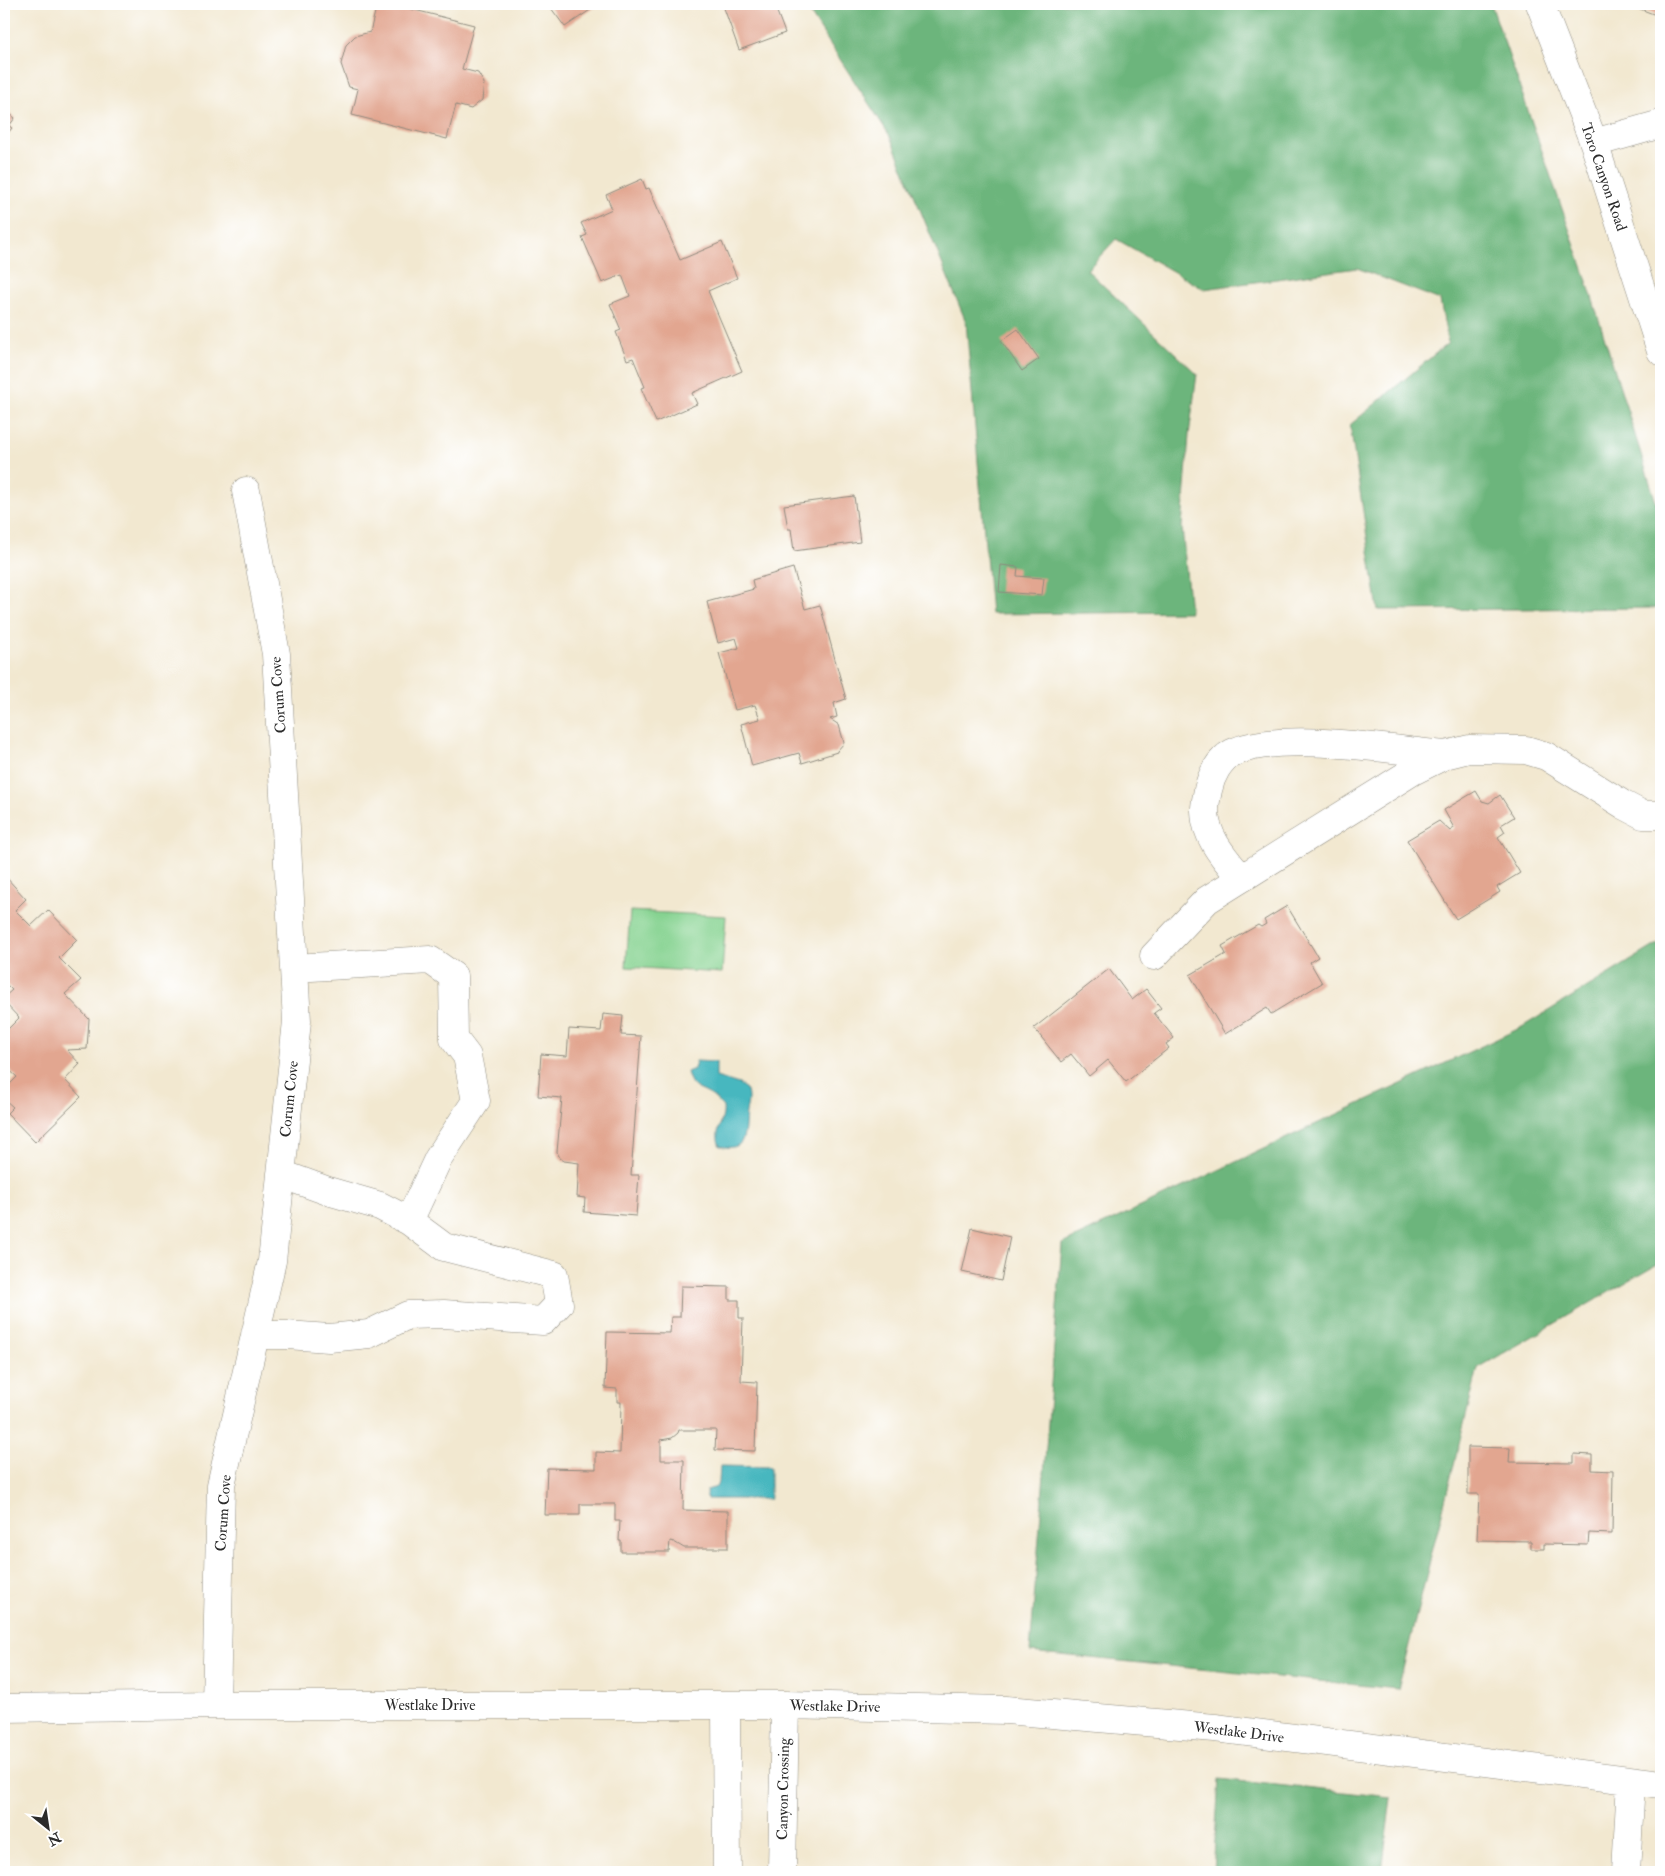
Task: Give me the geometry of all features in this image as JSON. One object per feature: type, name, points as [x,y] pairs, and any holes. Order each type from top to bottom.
[{"type":"street","name":"Toro Canyon Road","points":[[1540,4],[1594,143],[1661,352]]},
{"type":"street","points":[[1594,143],[1661,124]]},
{"type":"street","name":"Corum Cove","points":[[216,1705],[221,1485],[272,1261],[297,1021],[276,654],[246,491]]},
{"type":"street","points":[[1241,878],[1222,855],[1206,827],[1205,809],[1209,783],[1216,768],[1232,753],[1259,746],[1293,742],[1445,755]]},
{"type":"street","points":[[1154,956],[1208,900],[1241,878],[1413,771],[1445,755],[1469,748],[1526,750],[1546,756],[1624,805],[1643,814],[1661,815]]},
{"type":"street","points":[[294,968],[430,960],[453,976],[454,1039],[467,1056],[476,1100],[438,1158],[409,1221]]},
{"type":"street","points":[[255,1336],[287,1335],[329,1338],[369,1334],[408,1315],[444,1314],[543,1321],[559,1304],[554,1275],[444,1247],[409,1221],[380,1206],[328,1191],[281,1174]]},
{"type":"street","name":"Westlake Drive","points":[[4,1708],[216,1705],[785,1705],[1006,1710],[1215,1728],[1661,1784]]},
{"type":"street","name":"Canyon Crossing","points":[[782,1872],[785,1705]]},
{"type":"street","points":[[726,1706],[727,1872]]},
{"type":"street","points":[[1626,1872],[1631,1781]]},
{"type":"green space","points":[[804,4],[1491,4],[1585,275],[1661,518],[1661,608],[1378,610],[1350,425],[1448,343],[1440,300],[1357,268],[1204,289],[1116,239],[1087,270],[1197,374],[1189,435],[1182,527],[1190,612],[991,614],[966,322],[890,136]]},
{"type":"green space","points":[[630,911],[726,916],[722,973],[626,967]]},
{"type":"green space","points":[[1661,942],[1661,1262],[1478,1368],[1398,1689],[1030,1652],[1062,1244],[1522,1027]]},
{"type":"green space","points":[[1219,1779],[1391,1797],[1382,1872],[1213,1872]]},
{"type":"water","points":[[696,1061],[716,1062],[716,1077],[739,1084],[746,1089],[748,1098],[743,1139],[736,1146],[720,1146],[718,1131],[723,1107],[712,1096],[693,1086],[687,1072],[694,1069]]},
{"type":"water","points":[[720,1466],[770,1467],[770,1499],[707,1499],[706,1490],[714,1488],[719,1483]]},
{"type":"building","points":[[377,4],[391,4],[474,25],[462,69],[478,73],[484,83],[482,100],[471,109],[456,105],[447,139],[352,115],[358,89],[349,87],[341,64],[346,45],[355,36],[370,32]]},
{"type":"building","points":[[548,4],[599,4],[565,27]]},
{"type":"building","points":[[735,4],[774,4],[785,33],[739,50],[724,8]]},
{"type":"building","points":[[1627,4],[1661,4],[1661,16],[1656,15]]},
{"type":"building","points":[[4,109],[15,118],[9,126],[12,128],[4,138]]},
{"type":"building","points":[[642,179],[646,189],[649,188],[680,260],[722,242],[737,278],[708,291],[742,371],[692,393],[697,404],[656,422],[641,388],[645,387],[633,358],[627,360],[616,332],[621,330],[610,304],[630,296],[622,275],[602,283],[582,237],[587,235],[581,223],[612,209],[606,195]]},
{"type":"building","points":[[1018,329],[1039,359],[1022,371],[1001,341]]},
{"type":"building","points":[[854,496],[860,542],[794,551],[791,529],[788,529],[784,505]]},
{"type":"building","points":[[1001,565],[1018,567],[1017,576],[1044,578],[1042,595],[999,592]]},
{"type":"building","points":[[793,568],[805,609],[820,605],[846,699],[834,703],[837,717],[830,719],[839,725],[844,743],[837,752],[802,763],[799,753],[752,766],[741,724],[760,719],[755,705],[735,710],[719,653],[739,648],[736,638],[718,643],[707,602],[754,589],[752,580]]},
{"type":"building","points":[[1476,791],[1482,801],[1489,803],[1500,795],[1514,817],[1501,825],[1505,832],[1498,837],[1520,873],[1497,887],[1500,892],[1456,919],[1407,840],[1439,821],[1450,831],[1454,828],[1444,810]]},
{"type":"building","points":[[4,875],[26,899],[15,910],[31,926],[48,910],[77,940],[59,958],[81,980],[65,994],[89,1019],[87,1049],[67,1050],[80,1064],[65,1080],[81,1097],[35,1142],[7,1113],[13,1107],[4,1099],[4,1090],[17,1077],[4,1065],[4,1033],[19,1018],[4,1002],[4,997],[12,990],[4,982],[4,968],[6,966],[4,964]]},
{"type":"building","points":[[1287,906],[1318,957],[1310,962],[1322,983],[1271,1014],[1267,1008],[1225,1034],[1190,975],[1226,954],[1222,946],[1258,925],[1261,927],[1266,924],[1264,920]]},
{"type":"building","points":[[1109,969],[1132,1000],[1146,989],[1161,1008],[1154,1013],[1174,1038],[1166,1044],[1169,1048],[1126,1082],[1108,1060],[1089,1076],[1071,1054],[1061,1062],[1034,1028]]},
{"type":"building","points":[[603,1014],[623,1016],[621,1035],[641,1036],[631,1175],[639,1175],[636,1216],[584,1212],[585,1198],[577,1197],[579,1163],[564,1161],[557,1152],[562,1098],[538,1096],[541,1054],[567,1056],[569,1029],[601,1031]]},
{"type":"building","points":[[972,1228],[1010,1237],[1001,1281],[962,1272]]},
{"type":"building","points":[[681,1286],[729,1287],[729,1300],[739,1300],[739,1318],[743,1318],[741,1381],[757,1382],[755,1451],[715,1450],[716,1430],[679,1430],[672,1438],[661,1440],[661,1460],[684,1460],[683,1510],[728,1511],[728,1548],[684,1548],[670,1541],[669,1552],[621,1552],[621,1541],[619,1541],[620,1521],[615,1521],[615,1504],[580,1504],[580,1515],[545,1515],[547,1468],[596,1469],[596,1452],[620,1453],[621,1402],[617,1402],[617,1389],[605,1388],[607,1332],[670,1333],[671,1317],[680,1317]]},
{"type":"building","points":[[1468,1447],[1510,1448],[1509,1462],[1574,1463],[1574,1454],[1592,1455],[1592,1470],[1613,1471],[1612,1534],[1589,1533],[1588,1545],[1544,1544],[1544,1549],[1531,1549],[1531,1541],[1477,1540],[1479,1494],[1468,1494]]}]
